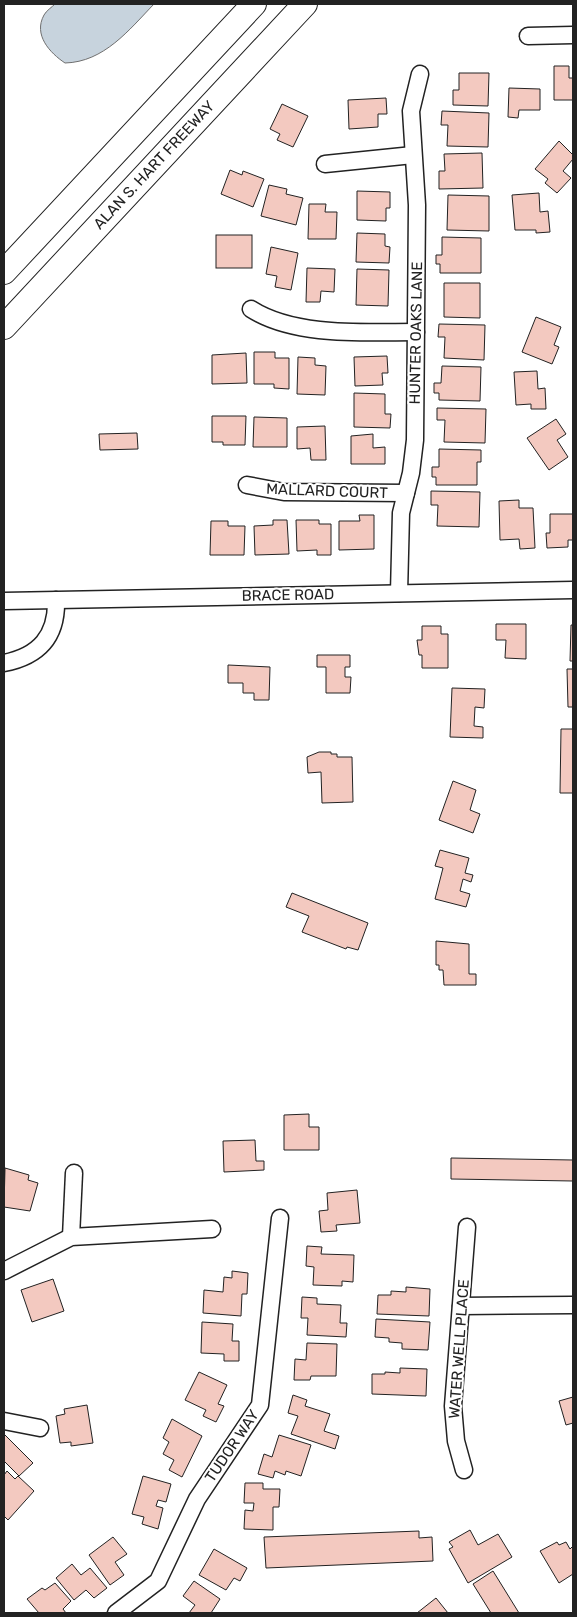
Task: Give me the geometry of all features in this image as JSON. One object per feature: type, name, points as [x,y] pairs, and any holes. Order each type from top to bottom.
[{"type":"highway","points":[[4,272],[254,4]]},
{"type":"highway","name":"ALAN S. HART FREEWAY","points":[[4,327],[305,4]]},
{"type":"street","points":[[528,36],[573,35]]},
{"type":"street","name":"HUNTER OAKS LANE","points":[[399,593],[401,513],[414,458],[417,205],[411,111],[420,74]]},
{"type":"street","points":[[326,164],[413,155]]},
{"type":"street","points":[[250,309],[278,322],[302,327],[416,332]]},
{"type":"street","name":"MALLARD COURT","points":[[247,485],[284,492],[406,493]]},
{"type":"street","name":"BRACE ROAD","points":[[4,600],[573,590]]},
{"type":"street","points":[[4,663],[33,652],[46,641],[54,628],[57,615],[56,600]]},
{"type":"street","points":[[71,1237],[74,1173]]},
{"type":"street","name":"TUDOR WAY","points":[[116,1613],[158,1580],[197,1499],[260,1406],[280,1218]]},
{"type":"street","name":"WATER WELL PLACE","points":[[464,1470],[458,1451],[453,1418],[467,1227]]},
{"type":"street","points":[[4,1271],[71,1237],[212,1229]]},
{"type":"street","points":[[461,1306],[573,1305]]},
{"type":"street","points":[[4,1421],[40,1428]]},
{"type":"shaded area","points":[[55,4],[154,4],[125,34],[104,51],[79,61],[65,63],[49,49],[42,36],[41,22],[44,15]]},
{"type":"building","points":[[554,66],[569,66],[569,78],[573,78],[573,100],[554,100]]},
{"type":"building","points":[[459,73],[489,73],[488,106],[453,105],[453,90],[459,90]]},
{"type":"building","points":[[509,88],[540,89],[540,110],[519,110],[518,118],[508,117]]},
{"type":"building","points":[[386,98],[387,114],[378,114],[378,127],[349,129],[348,100]]},
{"type":"building","points":[[282,104],[308,116],[293,147],[277,140],[280,134],[270,129]]},
{"type":"building","points":[[442,111],[489,113],[488,147],[447,146],[448,125],[441,125]]},
{"type":"building","points":[[559,141],[573,155],[573,159],[563,171],[571,178],[557,193],[545,183],[548,179],[535,169]]},
{"type":"building","points":[[482,153],[483,188],[439,189],[439,171],[445,171],[444,154]]},
{"type":"building","points":[[230,170],[242,175],[243,171],[264,179],[253,207],[221,194]]},
{"type":"building","points":[[269,185],[287,189],[286,194],[303,198],[296,225],[261,216]]},
{"type":"building","points":[[357,191],[390,192],[390,208],[386,208],[386,221],[357,220]]},
{"type":"building","points":[[539,193],[540,212],[548,211],[550,232],[536,233],[536,230],[515,230],[512,195]]},
{"type":"building","points":[[448,195],[489,196],[489,231],[447,230]]},
{"type":"building","points":[[309,204],[326,204],[325,212],[337,212],[336,239],[308,239]]},
{"type":"building","points":[[357,233],[385,234],[385,246],[390,247],[389,263],[356,262]]},
{"type":"building","points":[[216,235],[252,235],[252,268],[216,268]]},
{"type":"building","points":[[442,237],[481,238],[481,273],[440,273],[440,264],[436,264],[436,255],[442,255]]},
{"type":"building","points":[[271,247],[298,253],[291,290],[275,287],[277,276],[266,274]]},
{"type":"building","points":[[307,268],[335,269],[334,292],[321,291],[320,302],[306,302]]},
{"type":"building","points":[[357,269],[389,270],[388,306],[356,305]]},
{"type":"building","points":[[444,283],[480,283],[480,318],[444,317]]},
{"type":"building","points":[[536,317],[561,327],[554,345],[559,347],[552,364],[522,352]]},
{"type":"building","points":[[439,324],[485,325],[484,360],[444,358],[445,337],[438,337]]},
{"type":"building","points":[[254,352],[275,352],[275,358],[289,358],[289,389],[274,388],[274,384],[254,384]]},
{"type":"building","points":[[246,353],[247,383],[212,384],[212,355]]},
{"type":"building","points":[[387,356],[388,373],[382,373],[383,385],[355,386],[354,357]]},
{"type":"building","points":[[298,357],[315,358],[315,365],[326,366],[325,395],[297,394]]},
{"type":"building","points":[[442,366],[481,367],[480,401],[439,400],[439,393],[434,393],[434,383],[441,383]]},
{"type":"building","points":[[537,371],[538,389],[545,388],[546,409],[531,409],[531,404],[516,405],[514,372]]},
{"type":"building","points":[[354,393],[385,394],[385,414],[391,414],[390,428],[354,427]]},
{"type":"building","points":[[437,408],[486,409],[485,443],[444,442],[445,420],[437,420]]},
{"type":"building","points":[[212,416],[246,416],[245,445],[223,445],[223,442],[212,442]]},
{"type":"building","points":[[254,417],[287,418],[287,447],[253,447]]},
{"type":"building","points":[[556,419],[566,434],[557,440],[568,457],[549,470],[527,438]]},
{"type":"building","points":[[325,426],[326,460],[311,460],[310,448],[297,449],[297,427]]},
{"type":"building","points":[[137,433],[138,449],[100,450],[99,434]]},
{"type":"building","points":[[373,434],[373,448],[385,447],[385,464],[351,464],[351,436]]},
{"type":"building","points":[[439,449],[481,450],[481,462],[477,462],[477,485],[436,485],[436,477],[432,477],[432,467],[439,467]]},
{"type":"building","points":[[431,491],[480,492],[479,527],[437,526],[438,505],[431,505]]},
{"type":"building","points":[[519,500],[519,508],[533,508],[535,548],[520,549],[519,539],[500,540],[499,501]]},
{"type":"building","points":[[550,514],[573,514],[573,540],[568,540],[568,547],[547,548],[546,533],[550,533]]},
{"type":"building","points":[[359,515],[374,515],[374,549],[339,550],[339,521],[360,521]]},
{"type":"building","points":[[273,520],[287,520],[289,554],[255,555],[254,526],[273,525]]},
{"type":"building","points":[[296,520],[319,520],[319,524],[331,524],[331,555],[317,555],[317,550],[297,551]]},
{"type":"building","points":[[211,521],[228,521],[228,526],[245,526],[244,555],[210,555]]},
{"type":"building","points":[[496,624],[526,624],[526,659],[505,658],[506,640],[496,640]]},
{"type":"building","points":[[571,625],[573,625],[573,661],[570,661]]},
{"type":"building","points":[[422,626],[441,626],[441,634],[448,634],[448,668],[422,668],[422,655],[419,655],[417,640],[422,640]]},
{"type":"building","points":[[317,655],[350,655],[350,667],[345,667],[345,677],[351,677],[350,693],[326,693],[326,667],[317,667]]},
{"type":"building","points":[[228,665],[270,667],[269,700],[254,700],[254,693],[243,693],[243,683],[228,683]]},
{"type":"building","points":[[567,669],[573,669],[573,707],[568,707]]},
{"type":"building","points":[[452,688],[485,689],[484,708],[475,707],[474,726],[483,727],[483,738],[450,737]]},
{"type":"building","points":[[561,729],[573,729],[573,793],[560,793]]},
{"type":"building","points":[[319,752],[331,752],[331,754],[337,754],[337,757],[352,757],[353,802],[322,803],[321,772],[308,773],[307,757]]},
{"type":"building","points":[[453,781],[476,790],[470,810],[480,814],[473,833],[439,820]]},
{"type":"building","points":[[440,850],[469,858],[465,873],[473,875],[471,882],[463,879],[460,891],[470,894],[466,907],[435,899],[443,868],[435,866]]},
{"type":"building","points":[[292,893],[368,923],[358,950],[347,947],[346,949],[302,932],[309,916],[286,907]]},
{"type":"building","points":[[436,941],[469,944],[469,974],[476,974],[476,985],[444,985],[443,970],[439,970],[439,965],[436,965]]},
{"type":"building","points":[[309,1114],[309,1127],[319,1127],[319,1150],[284,1150],[284,1115]]},
{"type":"building","points":[[255,1140],[256,1161],[264,1161],[264,1170],[224,1172],[223,1141]]},
{"type":"building","points":[[451,1158],[573,1160],[573,1181],[451,1179]]},
{"type":"building","points":[[5,1168],[29,1175],[28,1180],[38,1183],[30,1211],[4,1207]]},
{"type":"building","points":[[357,1190],[360,1223],[336,1225],[337,1231],[321,1232],[319,1211],[328,1210],[327,1193]]},
{"type":"building","points":[[307,1246],[322,1247],[321,1254],[354,1255],[353,1282],[342,1281],[342,1286],[313,1285],[314,1267],[306,1266]]},
{"type":"building","points":[[232,1271],[248,1273],[247,1294],[242,1294],[241,1316],[203,1313],[204,1290],[223,1292],[224,1277],[232,1278]]},
{"type":"building","points":[[53,1279],[64,1311],[32,1322],[21,1290]]},
{"type":"building","points":[[406,1287],[430,1289],[429,1316],[377,1314],[378,1295],[391,1295],[391,1291],[406,1292]]},
{"type":"building","points":[[302,1297],[317,1298],[317,1304],[341,1305],[340,1323],[347,1323],[346,1337],[307,1335],[308,1318],[301,1318]]},
{"type":"building","points":[[376,1319],[430,1322],[428,1350],[402,1349],[402,1343],[389,1342],[389,1338],[375,1337]]},
{"type":"building","points":[[202,1322],[233,1324],[232,1341],[239,1341],[239,1361],[224,1361],[224,1354],[201,1353]]},
{"type":"building","points":[[307,1343],[337,1344],[336,1376],[311,1376],[310,1380],[294,1380],[295,1359],[306,1360]]},
{"type":"building","points":[[400,1368],[427,1369],[426,1396],[372,1394],[372,1374],[385,1374],[385,1372],[400,1373]]},
{"type":"building","points":[[199,1372],[227,1385],[218,1404],[224,1406],[216,1422],[203,1416],[206,1410],[185,1400]]},
{"type":"building","points":[[293,1395],[307,1400],[305,1406],[330,1414],[324,1431],[339,1436],[335,1449],[291,1434],[298,1416],[288,1413]]},
{"type":"building","points":[[573,1397],[573,1423],[566,1425],[559,1401]]},
{"type":"building","points":[[87,1405],[93,1443],[71,1446],[71,1442],[60,1443],[56,1416],[65,1414],[64,1409]]},
{"type":"building","points":[[172,1419],[202,1436],[182,1477],[169,1470],[174,1460],[163,1454],[169,1442],[163,1438]]},
{"type":"building","points":[[4,1434],[33,1463],[19,1476],[4,1461]]},
{"type":"building","points":[[279,1435],[311,1445],[301,1476],[286,1471],[285,1475],[275,1471],[273,1478],[258,1474],[264,1454],[272,1457]]},
{"type":"building","points":[[7,1471],[15,1479],[18,1476],[34,1491],[8,1520],[4,1516],[4,1475]]},
{"type":"building","points":[[143,1476],[171,1484],[166,1502],[158,1500],[156,1506],[163,1508],[158,1529],[142,1524],[144,1517],[132,1514]]},
{"type":"building","points":[[245,1483],[263,1483],[263,1489],[280,1489],[279,1507],[273,1507],[273,1530],[244,1529],[245,1510],[253,1511],[254,1503],[244,1503]]},
{"type":"building","points":[[470,1530],[478,1545],[498,1534],[512,1557],[468,1583],[449,1549],[453,1547],[449,1542]]},
{"type":"building","points":[[419,1531],[419,1538],[432,1537],[433,1561],[266,1568],[264,1537]]},
{"type":"building","points":[[113,1537],[127,1554],[115,1562],[124,1575],[110,1585],[89,1555]]},
{"type":"building","points":[[557,1542],[559,1545],[566,1542],[570,1549],[573,1546],[573,1574],[559,1583],[540,1551]]},
{"type":"building","points":[[214,1549],[247,1568],[240,1581],[234,1578],[226,1590],[199,1575]]},
{"type":"building","points":[[72,1564],[81,1575],[90,1568],[107,1588],[94,1598],[86,1590],[74,1600],[56,1578]]},
{"type":"building","points":[[493,1571],[519,1613],[491,1613],[473,1584]]},
{"type":"building","points":[[194,1581],[220,1599],[211,1613],[189,1613],[195,1605],[183,1596]]},
{"type":"building","points":[[55,1583],[71,1601],[63,1609],[66,1613],[39,1613],[27,1599],[42,1588],[45,1590]]},
{"type":"building","points":[[436,1598],[448,1613],[417,1613]]}]
